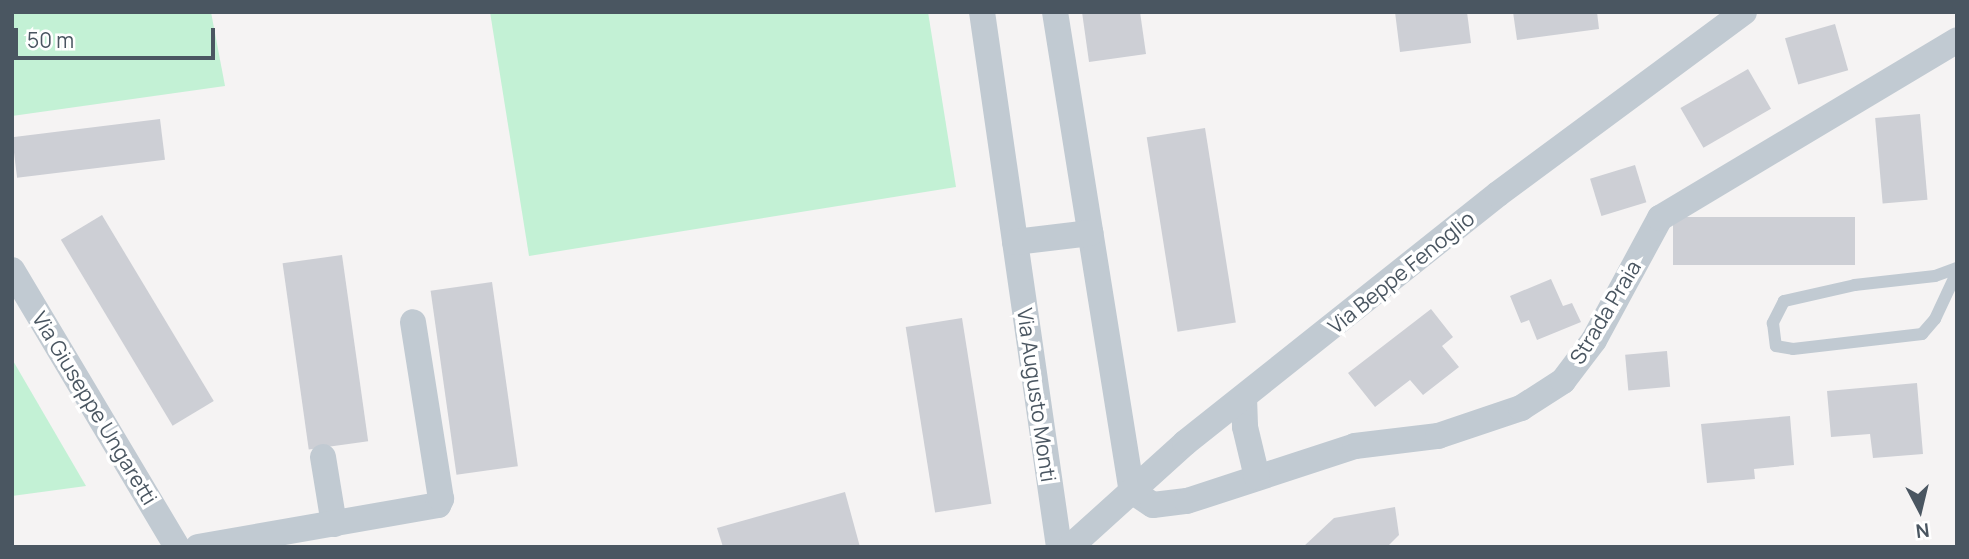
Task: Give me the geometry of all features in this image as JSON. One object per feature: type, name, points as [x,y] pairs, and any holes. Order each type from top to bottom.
[{"type":"street","name":"Via Augusto Monti","points":[[982,12],[1059,547]]},
{"type":"street","points":[[1055,12],[1132,491]]},
{"type":"street","name":"Via Beppe Fenoglio","points":[[1070,547],[1244,397],[1498,194],[1744,12]]},
{"type":"street","name":"Strada Praia","points":[[1132,491],[1153,505],[1187,501],[1355,446],[1438,436],[1521,408],[1563,381],[1594,340],[1660,218],[1957,40]]},
{"type":"street","points":[[1015,242],[1090,233]]},
{"type":"street","name":"Via Giuseppe Ungaretti","points":[[12,270],[177,547]]},
{"type":"street","points":[[198,547],[432,510],[441,499],[413,322]]},
{"type":"street","points":[[1244,397],[1245,427],[1257,477]]},
{"type":"street","points":[[323,457],[334,524]]},
{"type":"lane","points":[[1957,270],[1935,319],[1922,334],[1793,349],[1776,346],[1777,312],[1794,297],[1935,276],[1957,270]]},
{"type":"green space","points":[[12,12],[211,12],[225,86],[12,116]]},
{"type":"green space","points":[[490,12],[928,12],[956,187],[529,256]]},
{"type":"green space","points":[[12,359],[86,486],[12,496]]},
{"type":"building","points":[[1082,12],[1140,12],[1146,54],[1089,62]]},
{"type":"building","points":[[1395,12],[1467,12],[1471,43],[1400,52]]},
{"type":"building","points":[[1513,12],[1597,12],[1599,29],[1517,40]]},
{"type":"building","points":[[1835,24],[1848,70],[1798,84],[1785,38]]},
{"type":"building","points":[[1748,69],[1771,109],[1703,148],[1680,108]]},
{"type":"building","points":[[1920,114],[1927,200],[1883,204],[1875,118]]},
{"type":"building","points":[[160,119],[165,160],[17,178],[12,137]]},
{"type":"building","points":[[1205,128],[1236,323],[1178,332],[1147,137]]},
{"type":"building","points":[[1635,165],[1646,202],[1601,216],[1590,179]]},
{"type":"building","points":[[102,215],[214,401],[173,426],[61,240]]},
{"type":"building","points":[[1673,217],[1855,217],[1855,265],[1673,265]]},
{"type":"building","points":[[342,255],[368,441],[309,450],[283,263]]},
{"type":"building","points":[[1551,279],[1563,306],[1572,303],[1581,322],[1537,340],[1529,320],[1521,323],[1510,296]]},
{"type":"building","points":[[492,282],[518,466],[456,475],[431,291]]},
{"type":"building","points":[[1431,309],[1453,337],[1442,346],[1459,367],[1423,395],[1410,380],[1375,407],[1348,373]]},
{"type":"building","points":[[962,318],[991,504],[935,513],[906,327]]},
{"type":"building","points":[[1667,351],[1670,387],[1628,391],[1625,355]]},
{"type":"building","points":[[1917,383],[1923,454],[1873,458],[1870,434],[1831,437],[1827,391]]},
{"type":"building","points":[[1790,416],[1794,465],[1754,469],[1755,479],[1707,483],[1701,424]]},
{"type":"building","points":[[845,492],[860,547],[723,547],[717,528]]},
{"type":"building","points":[[1395,507],[1399,535],[1387,547],[1303,547],[1334,518]]}]
